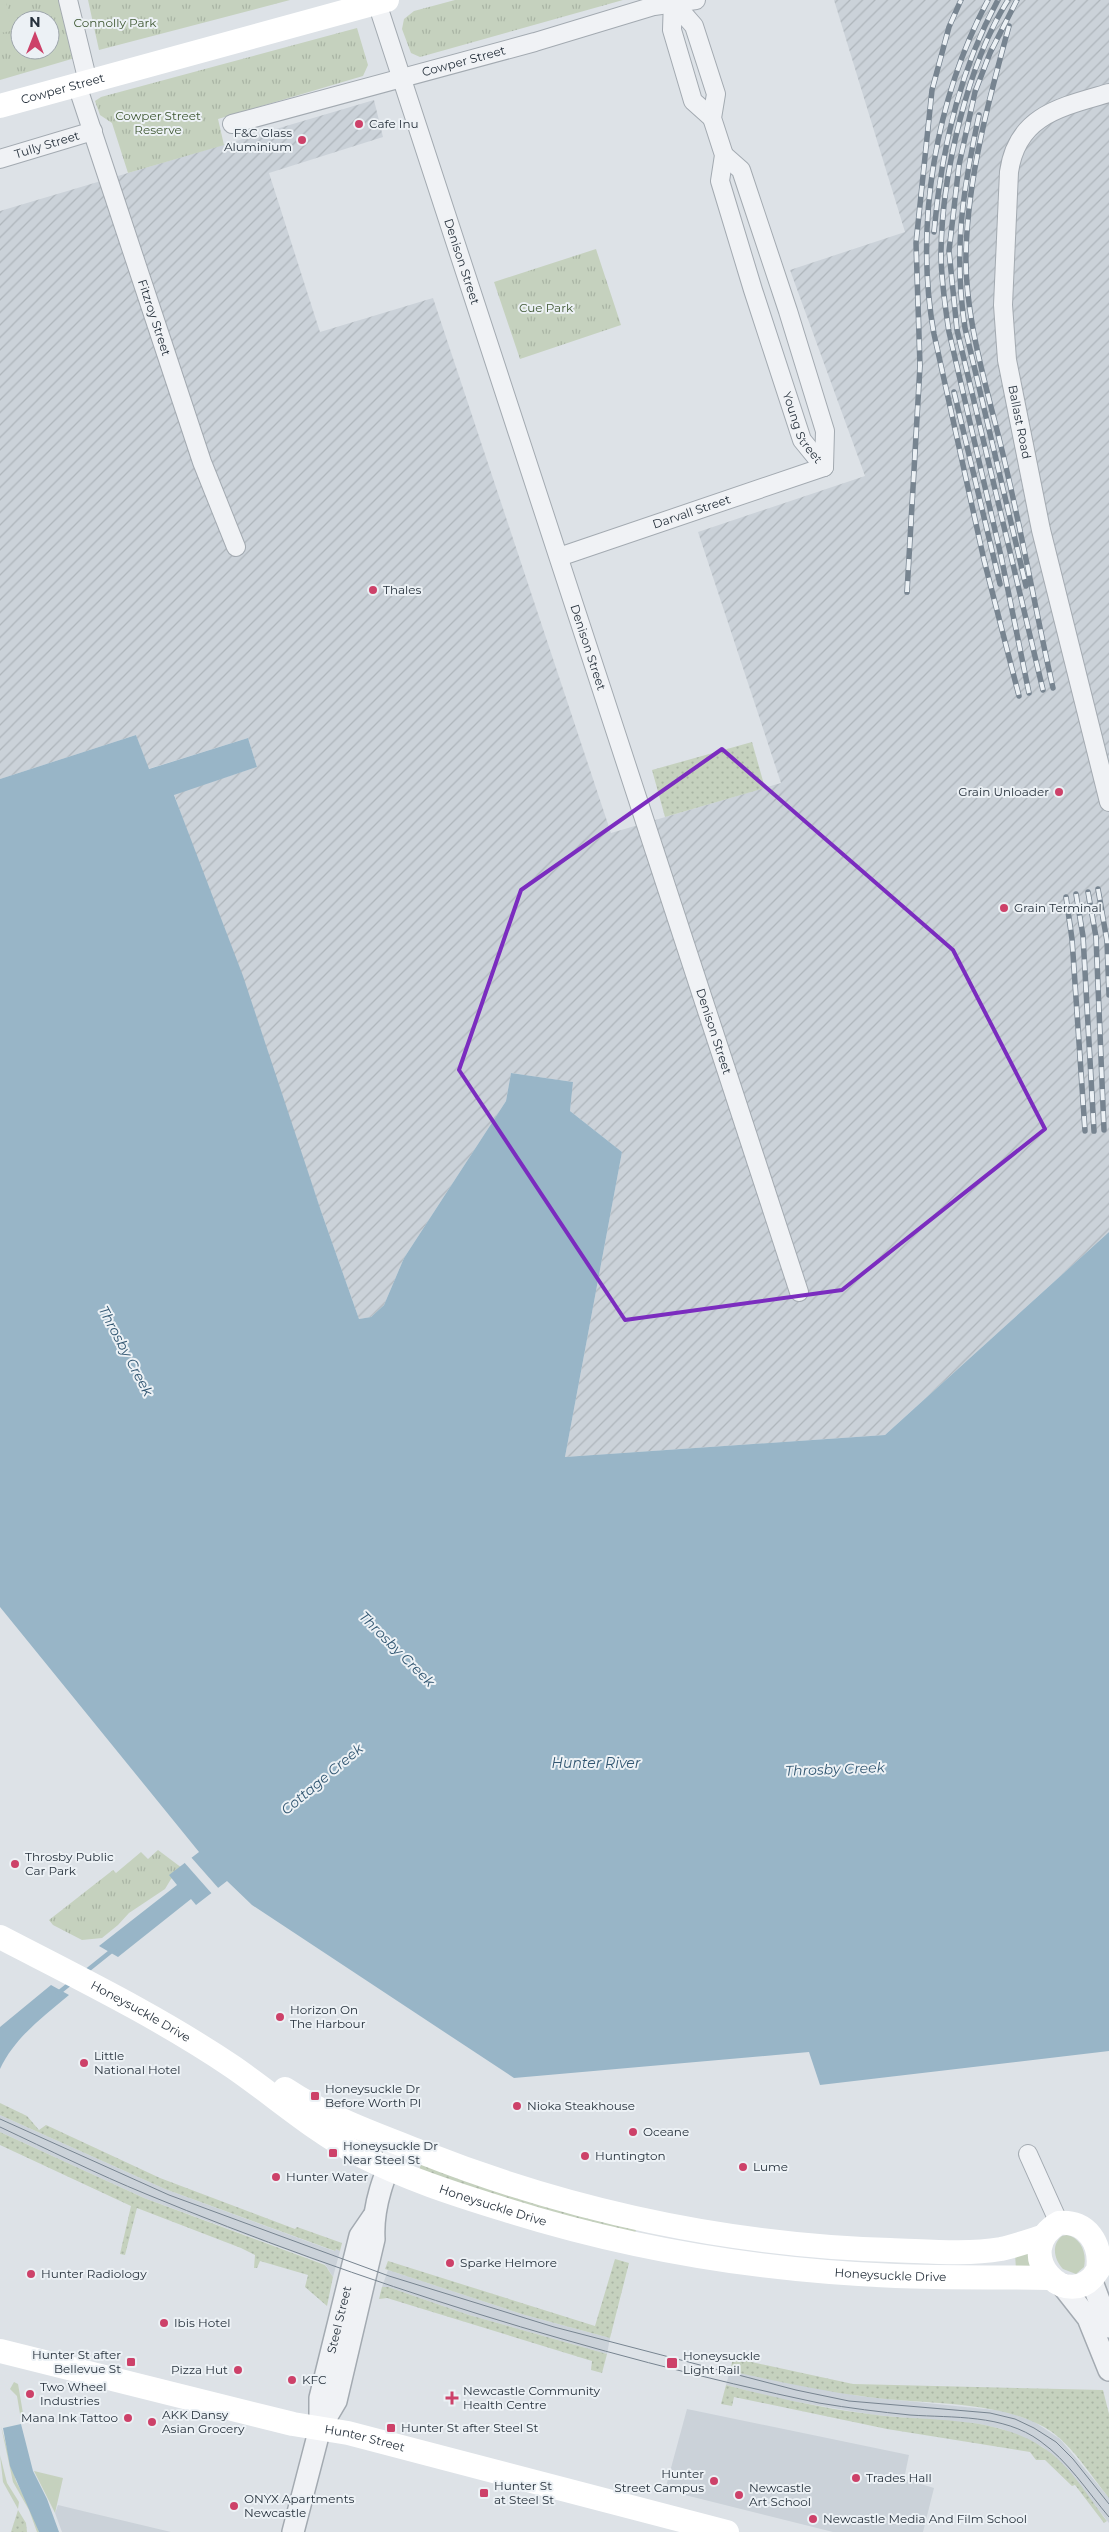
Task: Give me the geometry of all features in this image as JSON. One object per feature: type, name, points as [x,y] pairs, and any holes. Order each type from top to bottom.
[{"type":"main road","name":"Cowper Street","points":[[0,106],[382,1]]},
{"type":"main road","name":"Honeysuckle Drive","points":[[0,1920],[68,1964]]},
{"type":"main road","name":"Honeysuckle Drive","points":[[0,1937],[68,1964],[198,2028],[304,2101],[342,2120],[460,2168],[573,2203],[642,2219],[754,2239],[813,2246],[932,2251],[998,2249],[1051,2230]]},
{"type":"main road","name":"Honeysuckle Drive","points":[[101,1981],[231,2066],[332,2140],[388,2168],[480,2202],[608,2239],[690,2255],[836,2273],[1056,2282]]},
{"type":"main road","points":[[1071,2224],[1098,2230],[1093,2239],[1098,2254],[1098,2275],[1076,2286],[1056,2282],[1043,2267],[1040,2256],[1051,2230],[1071,2224]]},
{"type":"main road","name":"Hunter Street","points":[[0,2351],[293,2424],[357,2435],[727,2532]]},
{"type":"street","name":"Fitzroy Street","points":[[68,0],[82,84],[93,131],[202,462],[236,547]]},
{"type":"street","name":"Cowper Street","points":[[232,124],[535,42],[654,6],[696,0]]},
{"type":"street","name":"Denison Street","points":[[382,1],[402,78],[800,1292]]},
{"type":"street","name":"Young Street","points":[[673,2],[694,26],[716,94],[712,118],[724,155],[720,181],[802,440],[824,467]]},
{"type":"street","name":"Ballast Road","points":[[1109,93],[1045,115],[1022,133],[1012,154],[1009,172],[1003,305],[1007,360],[1020,434],[1041,530],[1109,802]]},
{"type":"street","name":"Tully Street","points":[[0,158],[93,131]]},
{"type":"street","name":"Young Street","points":[[724,155],[741,170],[784,298],[825,431],[824,467]]},
{"type":"street","points":[[759,306],[784,298]]},
{"type":"street","name":"Darvall Street","points":[[559,557],[824,467]]},
{"type":"street","name":"Steel Street","points":[[293,2532],[320,2428],[320,2398],[360,2236],[373,2217],[388,2168],[398,2144]]},
{"type":"street","points":[[1028,2154],[1051,2230]]},
{"type":"street","points":[[1098,2275],[1109,2327]]},
{"type":"street","points":[[1056,2282],[1088,2318],[1109,2370]]},
{"type":"highlighted area","points":[[722,749],[953,950],[1045,1129],[842,1290],[625,1320],[459,1070],[521,890]]},
{"type":"shaded area","points":[[834,0],[1109,0],[1109,1232],[885,1435],[565,1457],[622,1152],[570,1111],[573,1082],[511,1073],[506,1101],[404,1258],[384,1305],[371,1317],[359,1319],[174,794],[257,767],[248,738],[148,769],[136,735],[0,779],[0,211],[374,100],[383,137],[269,173],[320,332],[433,298],[611,833],[781,783],[698,532],[865,476],[790,270],[905,232]]},
{"type":"shaded area","points":[[0,2115],[165,2189],[334,2251],[336,2249],[340,2251],[333,2277],[325,2264],[144,2198],[0,2132]]},
{"type":"shaded area","points":[[388,2270],[525,2315],[610,2338],[607,2354],[469,2315],[388,2287],[382,2287]]},
{"type":"shaded area","points":[[730,2371],[859,2396],[1004,2411],[1033,2421],[1060,2439],[1109,2498],[1109,2523],[1072,2476],[1043,2447],[1002,2429],[980,2424],[874,2415],[774,2398],[726,2385]]},
{"type":"shaded area","points":[[687,2409],[909,2455],[904,2479],[934,2488],[923,2532],[833,2532],[665,2490]]},
{"type":"shaded area","points":[[58,2505],[171,2532],[62,2532],[55,2513]]},
{"type":"green space","points":[[0,0],[61,0],[75,58],[0,80]]},
{"type":"green space","points":[[0,0],[6,0],[10,31],[0,33]]},
{"type":"green space","name":"Connolly Park","points":[[88,0],[290,0],[99,50]]},
{"type":"green space","points":[[455,0],[623,0],[420,57],[411,53],[402,29],[404,19],[414,11]]},
{"type":"green space","name":"Cowper Street Reserve","points":[[357,28],[368,65],[363,76],[218,119],[224,145],[128,173],[112,123],[100,115],[95,101],[101,97]]},
{"type":"green space","name":"Cue Park","points":[[596,249],[621,325],[520,359],[494,282]]},
{"type":"green space","points":[[752,742],[765,788],[665,817],[652,770]]},
{"type":"green space","points":[[158,1850],[182,1868],[171,1879],[165,1889],[129,1913],[102,1938],[82,1940],[53,1925],[49,1920],[113,1870],[116,1873],[141,1852],[148,1859]]},
{"type":"green space","points":[[0,2103],[27,2116],[39,2130],[46,2125],[160,2178],[295,2229],[297,2227],[342,2243],[340,2251],[336,2249],[335,2251],[165,2189],[0,2115]]},
{"type":"green space","points":[[0,2132],[144,2198],[325,2265],[333,2277],[327,2306],[305,2287],[308,2275],[260,2261],[257,2268],[254,2268],[255,2255],[137,2208],[125,2255],[120,2254],[131,2206],[0,2145]]},
{"type":"green space","points":[[423,2159],[638,2222],[634,2237],[570,2222],[419,2170]]},
{"type":"green space","points":[[1067,2235],[1076,2239],[1084,2252],[1084,2267],[1076,2274],[1063,2269],[1056,2257],[1056,2244],[1062,2236]]},
{"type":"green space","points":[[1032,2246],[1035,2270],[1016,2270],[1015,2253]]},
{"type":"green space","points":[[615,2259],[629,2263],[610,2338],[525,2315],[385,2269],[388,2261],[595,2326]]},
{"type":"green space","points":[[382,2287],[388,2287],[469,2315],[607,2354],[602,2373],[591,2370],[592,2361],[387,2298],[379,2299]]},
{"type":"green space","points":[[733,2358],[853,2384],[1103,2390],[1109,2414],[1109,2498],[1068,2446],[1052,2432],[1032,2421],[1011,2414],[963,2405],[868,2397],[816,2389],[730,2371]]},
{"type":"green space","points":[[14,2382],[18,2384],[24,2419],[21,2420],[17,2396],[10,2389]]},
{"type":"green space","points":[[726,2385],[838,2410],[961,2422],[1003,2429],[1023,2437],[1052,2454],[1078,2481],[1107,2521],[1104,2523],[1075,2485],[1072,2486],[1045,2460],[1036,2460],[1030,2452],[887,2429],[734,2397],[732,2406],[721,2404]]},
{"type":"green space","points":[[1,2426],[16,2481],[32,2512],[39,2532],[37,2532],[29,2510],[13,2482]]},
{"type":"green space","points":[[0,2455],[7,2483],[19,2502],[18,2509],[3,2482]]},
{"type":"green space","points":[[34,2471],[63,2478],[55,2513]]},
{"type":"green space","points":[[18,2510],[26,2523],[27,2532],[11,2532]]},
{"type":"water","name":"Hunter River","points":[[136,735],[149,769],[248,738],[257,767],[174,795],[243,976],[359,1319],[371,1317],[384,1305],[404,1258],[506,1101],[511,1073],[573,1082],[570,1111],[622,1152],[565,1457],[885,1435],[1109,1232],[1109,2051],[820,2085],[809,2052],[514,2078],[252,1905],[227,1881],[196,1905],[191,1899],[118,1957],[99,1946],[177,1885],[169,1875],[199,1852],[0,1607],[0,779]]},
{"type":"water","points":[[51,1985],[69,1995],[22,2037],[13,2047],[0,2069],[0,2027]]},
{"type":"water","points":[[21,2424],[33,2471],[47,2499],[59,2532],[39,2532],[10,2466],[3,2428]]},
{"type":"pier","points":[[190,1856],[220,1890],[213,1895],[183,1861]]},
{"type":"waterway","points":[[84,1973],[114,1949]]},
{"type":"waterway","points":[[57,1994],[72,1982]]},
{"type":"tram line","points":[[0,2119],[169,2195],[389,2276],[554,2327],[796,2390],[849,2401],[990,2413],[1015,2419],[1056,2442],[1073,2459],[1109,2504]]},
{"type":"tram line","points":[[0,2127],[109,2178],[227,2227],[394,2287],[478,2314],[648,2363],[819,2403],[910,2415],[977,2419],[1010,2426],[1026,2432],[1060,2458],[1109,2517]]},
{"type":"railway","points":[[907,592],[920,366],[916,243],[932,90],[949,27],[961,0]]},
{"type":"railway","points":[[988,0],[970,38],[955,78],[934,162],[927,249],[928,292],[934,334],[984,560],[1019,696]]},
{"type":"railway","points":[[934,232],[941,172],[954,113],[973,55],[984,27],[998,0]]},
{"type":"railway","points":[[1008,0],[993,26],[980,56],[960,122],[946,189],[942,222],[941,262],[949,332],[1001,556],[1029,693]]},
{"type":"railway","points":[[1017,0],[990,53],[975,92],[959,165],[949,251],[957,330],[1043,690]]},
{"type":"railway","points":[[1009,26],[987,110],[975,166],[968,223],[966,278],[979,359],[1012,491],[1053,688]]},
{"type":"railway","points":[[979,115],[968,169],[961,221],[960,273],[962,300],[965,328],[1026,586]]},
{"type":"railway","points":[[954,392],[1000,584]]},
{"type":"railway","points":[[1098,889],[1107,941],[1109,995]]},
{"type":"railway","points":[[1088,892],[1096,937],[1104,1130]]},
{"type":"railway","points":[[1076,894],[1083,936],[1094,1131]]},
{"type":"railway","points":[[1066,897],[1072,939],[1085,1131]]},
{"type":"place","name":"Cafe Inu","points":[[359,124]]},
{"type":"place","name":"F&C Glass Aluminium","points":[[302,140]]},
{"type":"place","name":"Thales","points":[[373,590]]},
{"type":"place","name":"Grain Unloader","points":[[1059,792]]},
{"type":"place","name":"Grain Terminal","points":[[1004,908]]},
{"type":"place","name":"Throsby Public Car Park","points":[[15,1864]]},
{"type":"place","name":"Horizon On The Harbour","points":[[280,2017]]},
{"type":"place","name":"Little National Hotel","points":[[84,2063]]},
{"type":"place","name":"Honeysuckle Dr Before Worth Pl","points":[[315,2096]]},
{"type":"place","name":"Nioka Steakhouse","points":[[517,2106]]},
{"type":"place","name":"Oceane","points":[[633,2132]]},
{"type":"place","name":"Honeysuckle Dr Near Steel St","points":[[333,2153]]},
{"type":"place","name":"Huntington","points":[[585,2156]]},
{"type":"place","name":"Lume","points":[[743,2167]]},
{"type":"place","name":"Hunter Water","points":[[276,2177]]},
{"type":"place","name":"Sparke Helmore","points":[[450,2263]]},
{"type":"place","name":"Hunter Radiology","points":[[31,2274]]},
{"type":"place","name":"Ibis Hotel","points":[[164,2323]]},
{"type":"place","name":"Hunter St after Bellevue St","points":[[131,2362]]},
{"type":"place","name":"Honeysuckle Light Rail","points":[[672,2363]]},
{"type":"place","name":"Pizza Hut","points":[[238,2370]]},
{"type":"place","name":"KFC","points":[[292,2380]]},
{"type":"place","name":"Two Wheel Industries","points":[[30,2394]]},
{"type":"place","name":"Newcastle Community Health Centre","points":[[452,2398]]},
{"type":"place","name":"Mana Ink Tattoo","points":[[128,2418]]},
{"type":"place","name":"AKK Dansy Asian Grocery","points":[[152,2422]]},
{"type":"place","name":"Hunter St after Steel St","points":[[391,2428]]},
{"type":"place","name":"Trades Hall","points":[[856,2478]]},
{"type":"place","name":"Hunter Street Campus","points":[[714,2481]]},
{"type":"place","name":"Hunter St at Steel St","points":[[484,2493]]},
{"type":"place","name":"Newcastle Art School","points":[[739,2495]]},
{"type":"place","name":"ONYX Apartments Newcastle","points":[[234,2506]]},
{"type":"place","name":"Newcastle Media And Film School","points":[[813,2519]]},
{"type":"water label","name":"Throsby Creek","points":[[126,1351]]},
{"type":"water label","name":"Throsby Creek","points":[[397,1649]]},
{"type":"water label","name":"Throsby Creek","points":[[835,1769]]},
{"type":"water label","name":"Cottage Creek","points":[[322,1779]]}]
